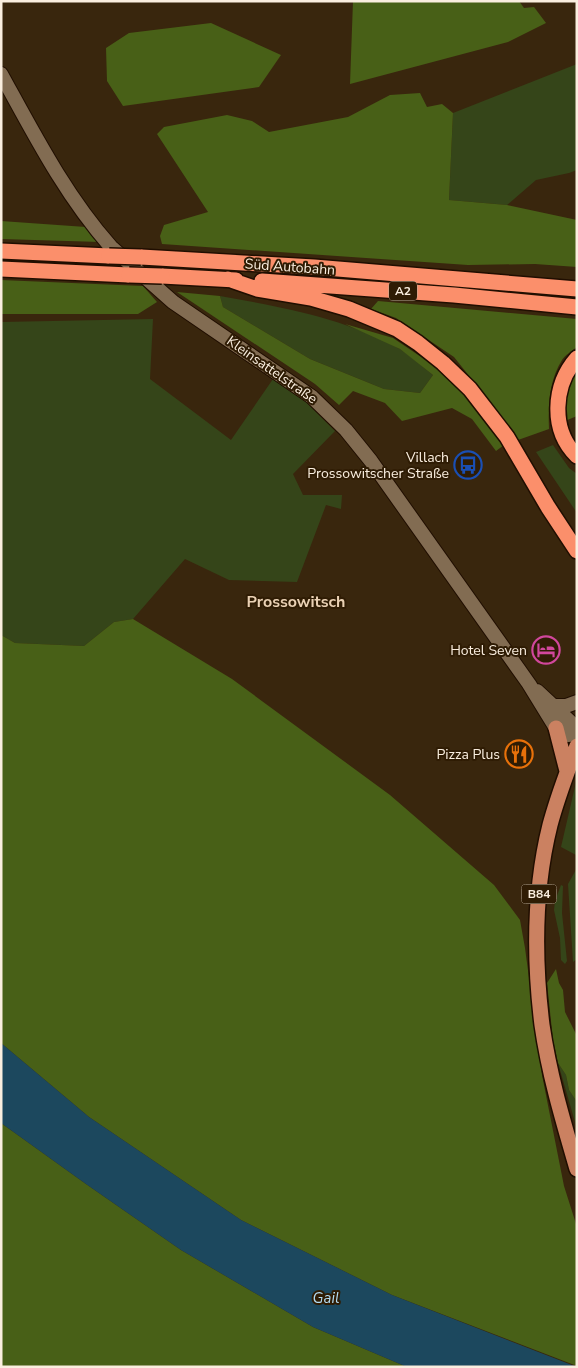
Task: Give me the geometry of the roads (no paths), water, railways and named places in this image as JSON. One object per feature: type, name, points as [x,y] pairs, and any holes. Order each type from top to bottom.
[{"type":"highway","name":"Süd Autobahn","points":[[1,251],[314,267],[577,289]]},
{"type":"highway","name":"Süd Autobahn","points":[[1,269],[228,279],[454,295],[577,307]]},
{"type":"highway","points":[[517,283],[554,278],[577,279]]},
{"type":"highway","points":[[228,279],[257,289],[311,298],[349,309],[397,329],[443,363],[470,389],[507,437],[548,507],[577,551]]},
{"type":"highway","points":[[573,452],[561,432],[558,416],[560,388],[566,373],[577,358]]},
{"type":"main road","name":"Kleinsattelstraße","points":[[1,74],[63,184],[111,247],[173,302],[293,383],[328,411],[346,430],[367,455],[529,684],[556,728]]},
{"type":"main road","name":"Kleinsattelstraße","points":[[529,684],[577,728]]},
{"type":"main road","points":[[554,706],[566,706],[577,702]]},
{"type":"main road","points":[[556,728],[568,735],[577,734]]},
{"type":"main road","points":[[556,728],[567,771]]},
{"type":"main road","name":"B84","points":[[577,746],[550,825],[545,851],[539,896],[537,963],[544,1034],[556,1096],[577,1169]]},
{"type":"water","name":"Gail","points":[[1,1043],[89,1117],[241,1220],[392,1295],[577,1367],[407,1367],[313,1327],[181,1250],[1,1123]]},
{"type":"place","name":"Villach Prossowitscher Straße","points":[[468,465]]},
{"type":"place","name":"Hotel Seven","points":[[546,650]]},
{"type":"place","name":"Pizza Plus","points":[[519,754]]},
{"type":"district","name":"Prossowitsch","points":[[296,602]]}]
